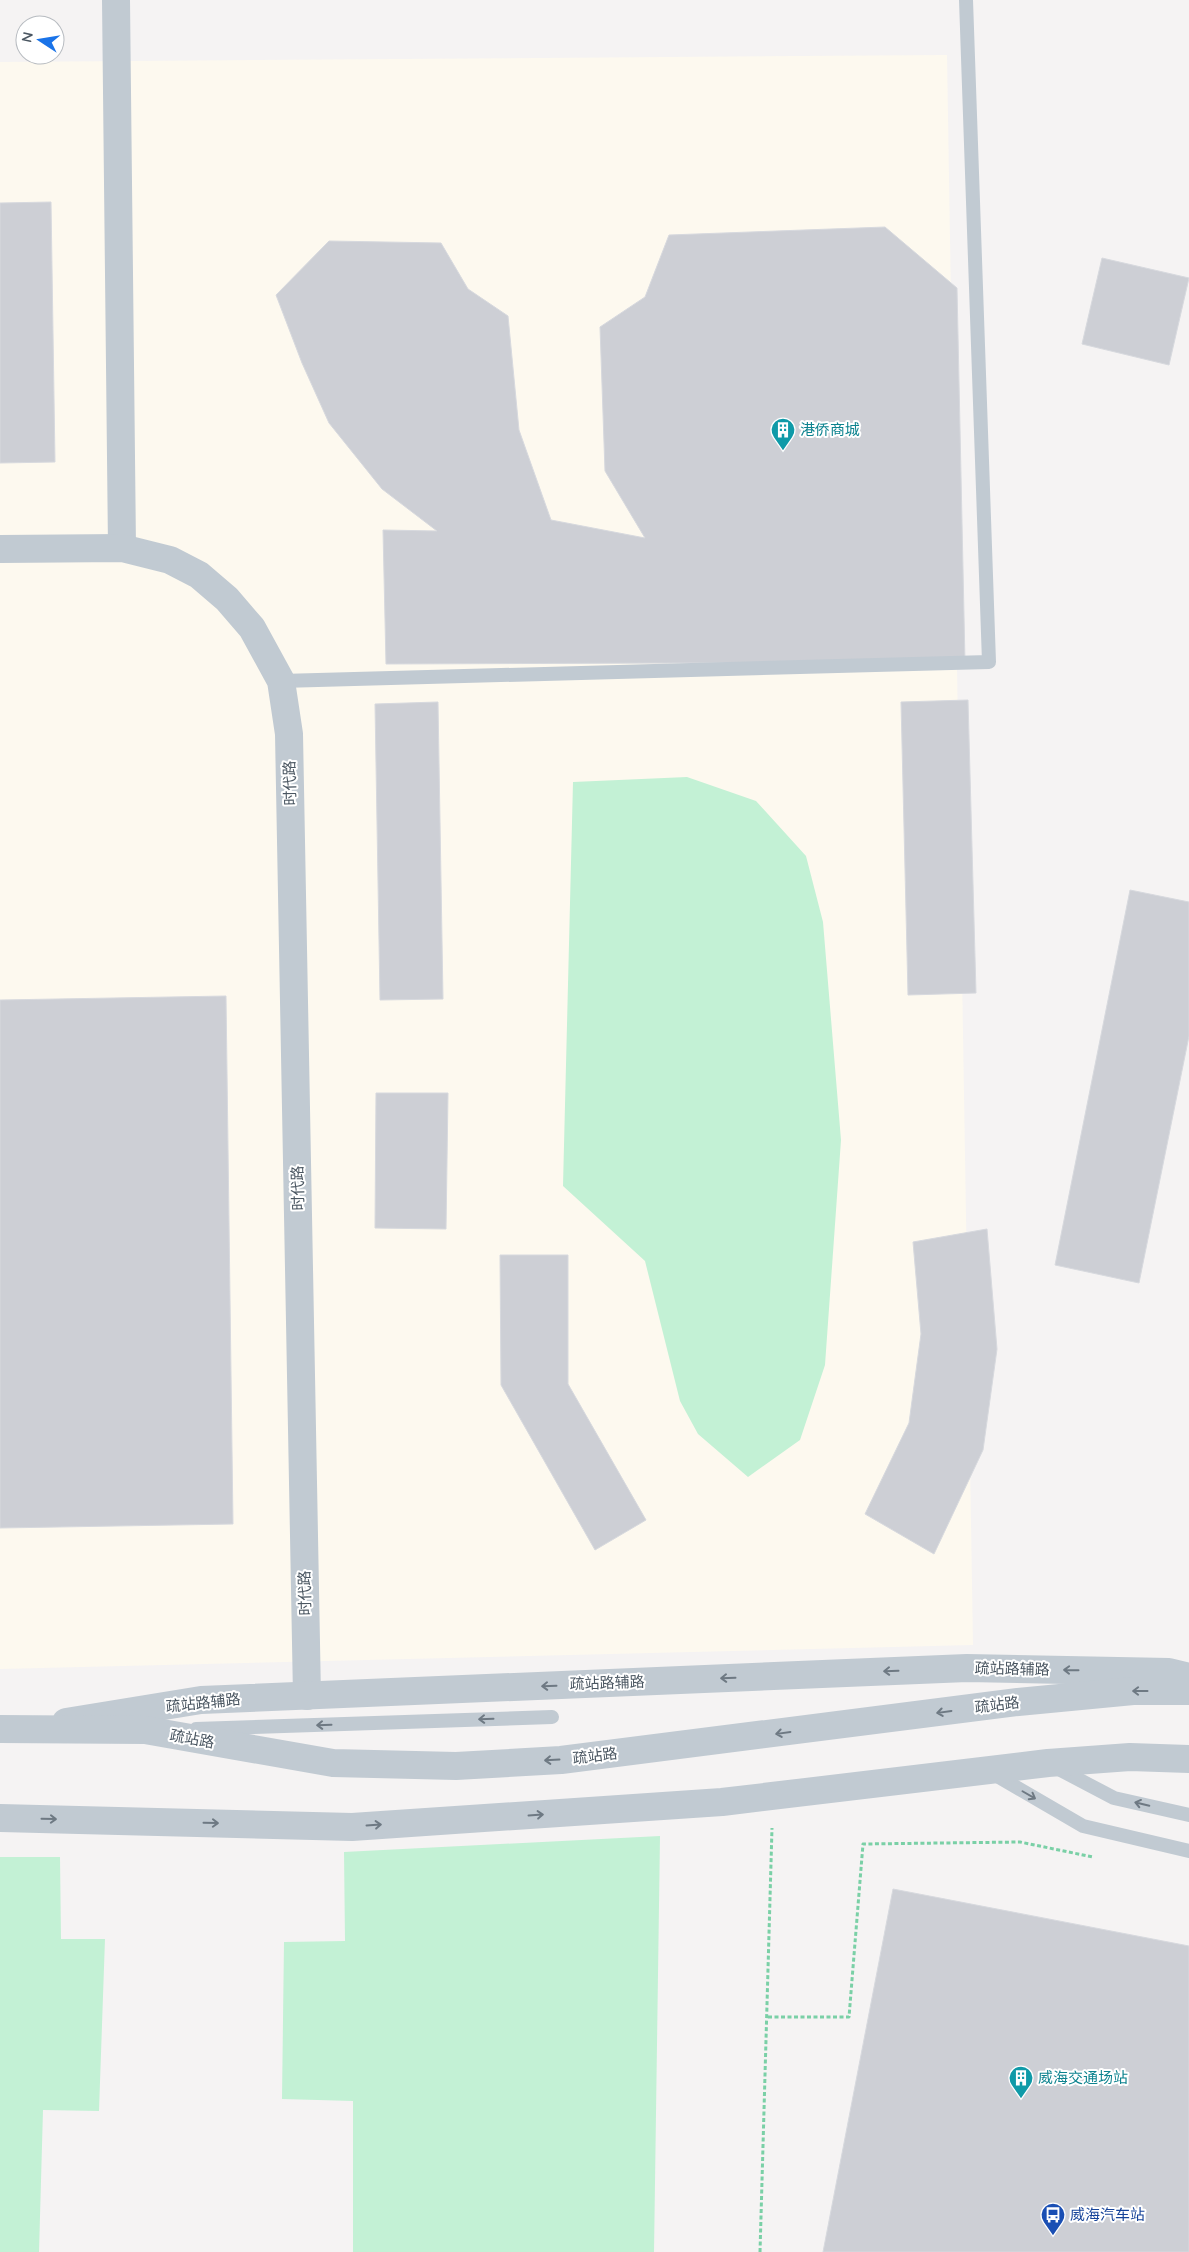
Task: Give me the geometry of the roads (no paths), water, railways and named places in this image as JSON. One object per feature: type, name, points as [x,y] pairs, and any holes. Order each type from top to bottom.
[{"type":"street","points":[[116,0],[122,548]]},
{"type":"street","points":[[0,549],[122,548],[170,560],[200,575],[227,599],[252,628],[281,681]]},
{"type":"street","name":"时代路","points":[[281,681],[289,734],[307,1696]]},
{"type":"street","name":"疏站路辅路","points":[[27,1729],[201,1700],[966,1668],[1169,1672],[1189,1677]]},
{"type":"street","name":"疏站路","points":[[0,1729],[145,1730],[333,1763],[456,1766],[561,1760],[1018,1702],[1133,1691],[1189,1692]]},
{"type":"street","points":[[0,1818],[352,1827],[772,1797],[1048,1763],[1130,1757],[1189,1759]]},
{"type":"lane","points":[[281,681],[989,662],[966,0]]},
{"type":"lane","points":[[145,1730],[552,1717]]},
{"type":"lane","points":[[1048,1763],[1114,1798],[1189,1815]]},
{"type":"lane","points":[[987,1770],[1083,1826],[1189,1851]]},
{"type":"place","name":"港侨商城","points":[[783,451]]},
{"type":"place","name":"威海交通场站","points":[[1021,2099]]},
{"type":"place","name":"威海汽车站","points":[[1053,2236]]}]
